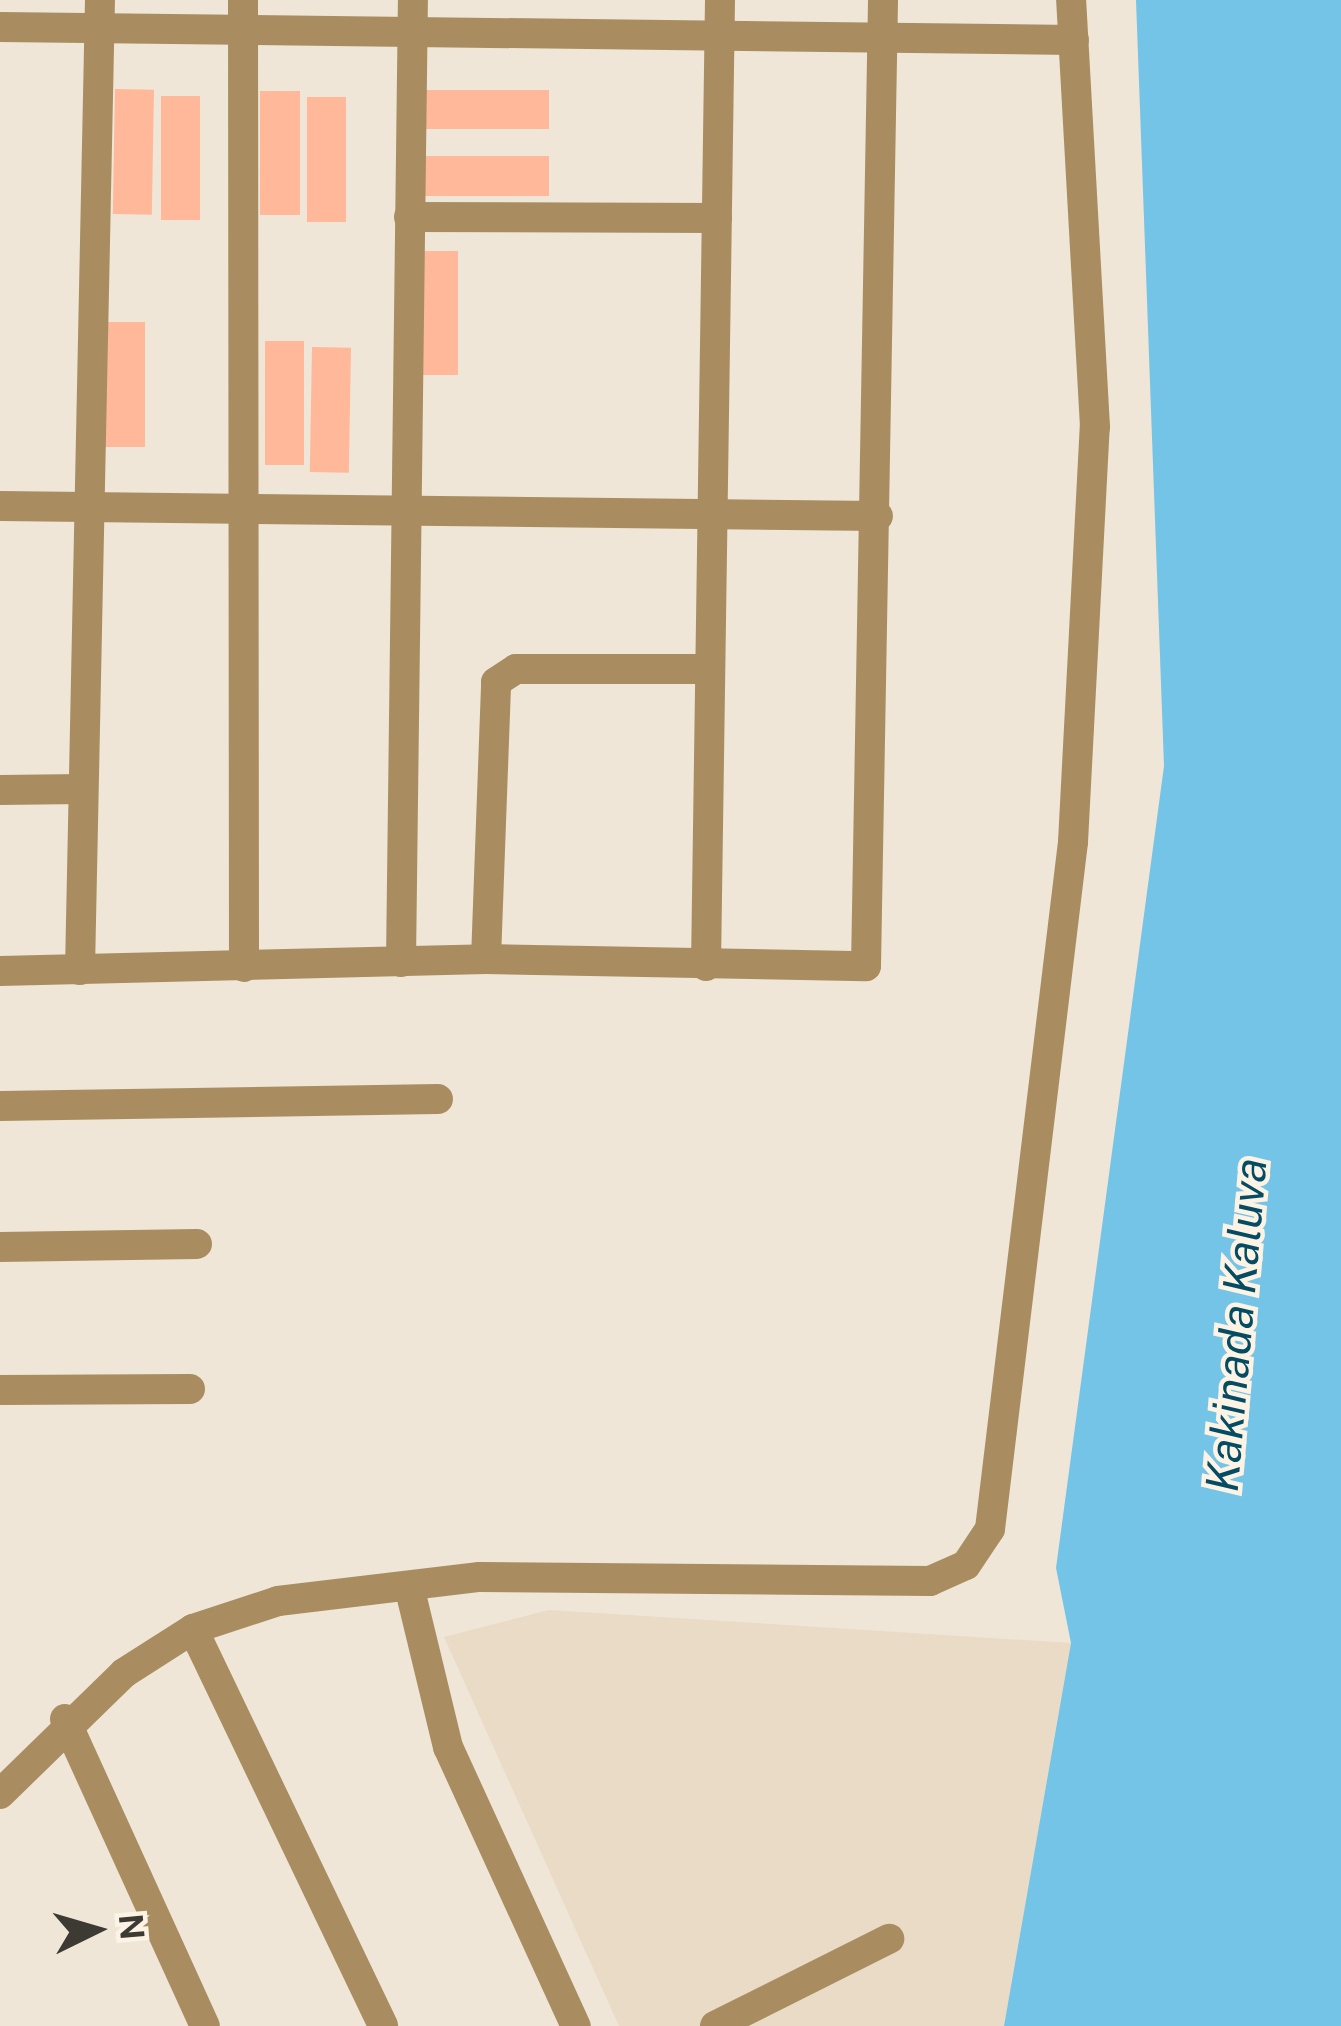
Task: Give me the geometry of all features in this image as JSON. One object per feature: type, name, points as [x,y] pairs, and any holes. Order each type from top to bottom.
[{"type":"street","points":[[80,970],[94,505],[100,0]]},
{"type":"street","points":[[706,966],[720,0]]},
{"type":"street","points":[[0,971],[486,959],[866,967],[878,516],[883,0]]},
{"type":"street","points":[[0,1794],[64,1719],[193,1629],[278,1601],[409,1586],[930,1581],[966,1565],[990,1529],[1073,842],[1096,427],[1071,0]]},
{"type":"street","points":[[243,13],[244,967]]},
{"type":"street","points":[[0,27],[100,32],[243,13],[413,14],[880,44],[1073,40]]},
{"type":"street","points":[[401,962],[401,513],[413,14]]},
{"type":"street","points":[[409,217],[717,218]]},
{"type":"street","points":[[0,506],[878,516]]},
{"type":"street","points":[[486,959],[496,682],[516,669],[710,670]]},
{"type":"street","points":[[0,790],[82,790]]},
{"type":"street","points":[[0,1106],[438,1099]]},
{"type":"street","points":[[0,1247],[197,1244]]},
{"type":"street","points":[[0,1390],[190,1389]]},
{"type":"street","points":[[409,1586],[448,1748],[576,2026]]},
{"type":"street","points":[[193,1629],[383,2026]]},
{"type":"street","points":[[64,1719],[205,2026]]},
{"type":"street","points":[[715,2026],[889,1939]]},
{"type":"shaded area","points":[[549,1610],[1071,1643],[1004,2026],[619,2026],[444,1637]]},
{"type":"water","name":"Kakinada Kaluva","points":[[1136,0],[1341,0],[1341,2026],[1004,2026],[1071,1643],[1056,1568],[1164,766]]},
{"type":"building","points":[[115,89],[154,90],[152,215],[113,214]]},
{"type":"building","points":[[425,90],[549,90],[549,129],[425,129]]},
{"type":"building","points":[[260,91],[300,91],[300,215],[260,215]]},
{"type":"building","points":[[161,96],[200,96],[200,220],[161,220]]},
{"type":"building","points":[[307,97],[346,97],[346,222],[307,222]]},
{"type":"building","points":[[425,156],[549,156],[549,196],[425,196]]},
{"type":"building","points":[[419,251],[458,251],[458,375],[419,375]]},
{"type":"building","points":[[105,322],[145,322],[145,447],[105,447]]},
{"type":"building","points":[[265,341],[304,341],[304,465],[265,465]]},
{"type":"building","points":[[312,347],[351,348],[349,473],[310,472]]}]
